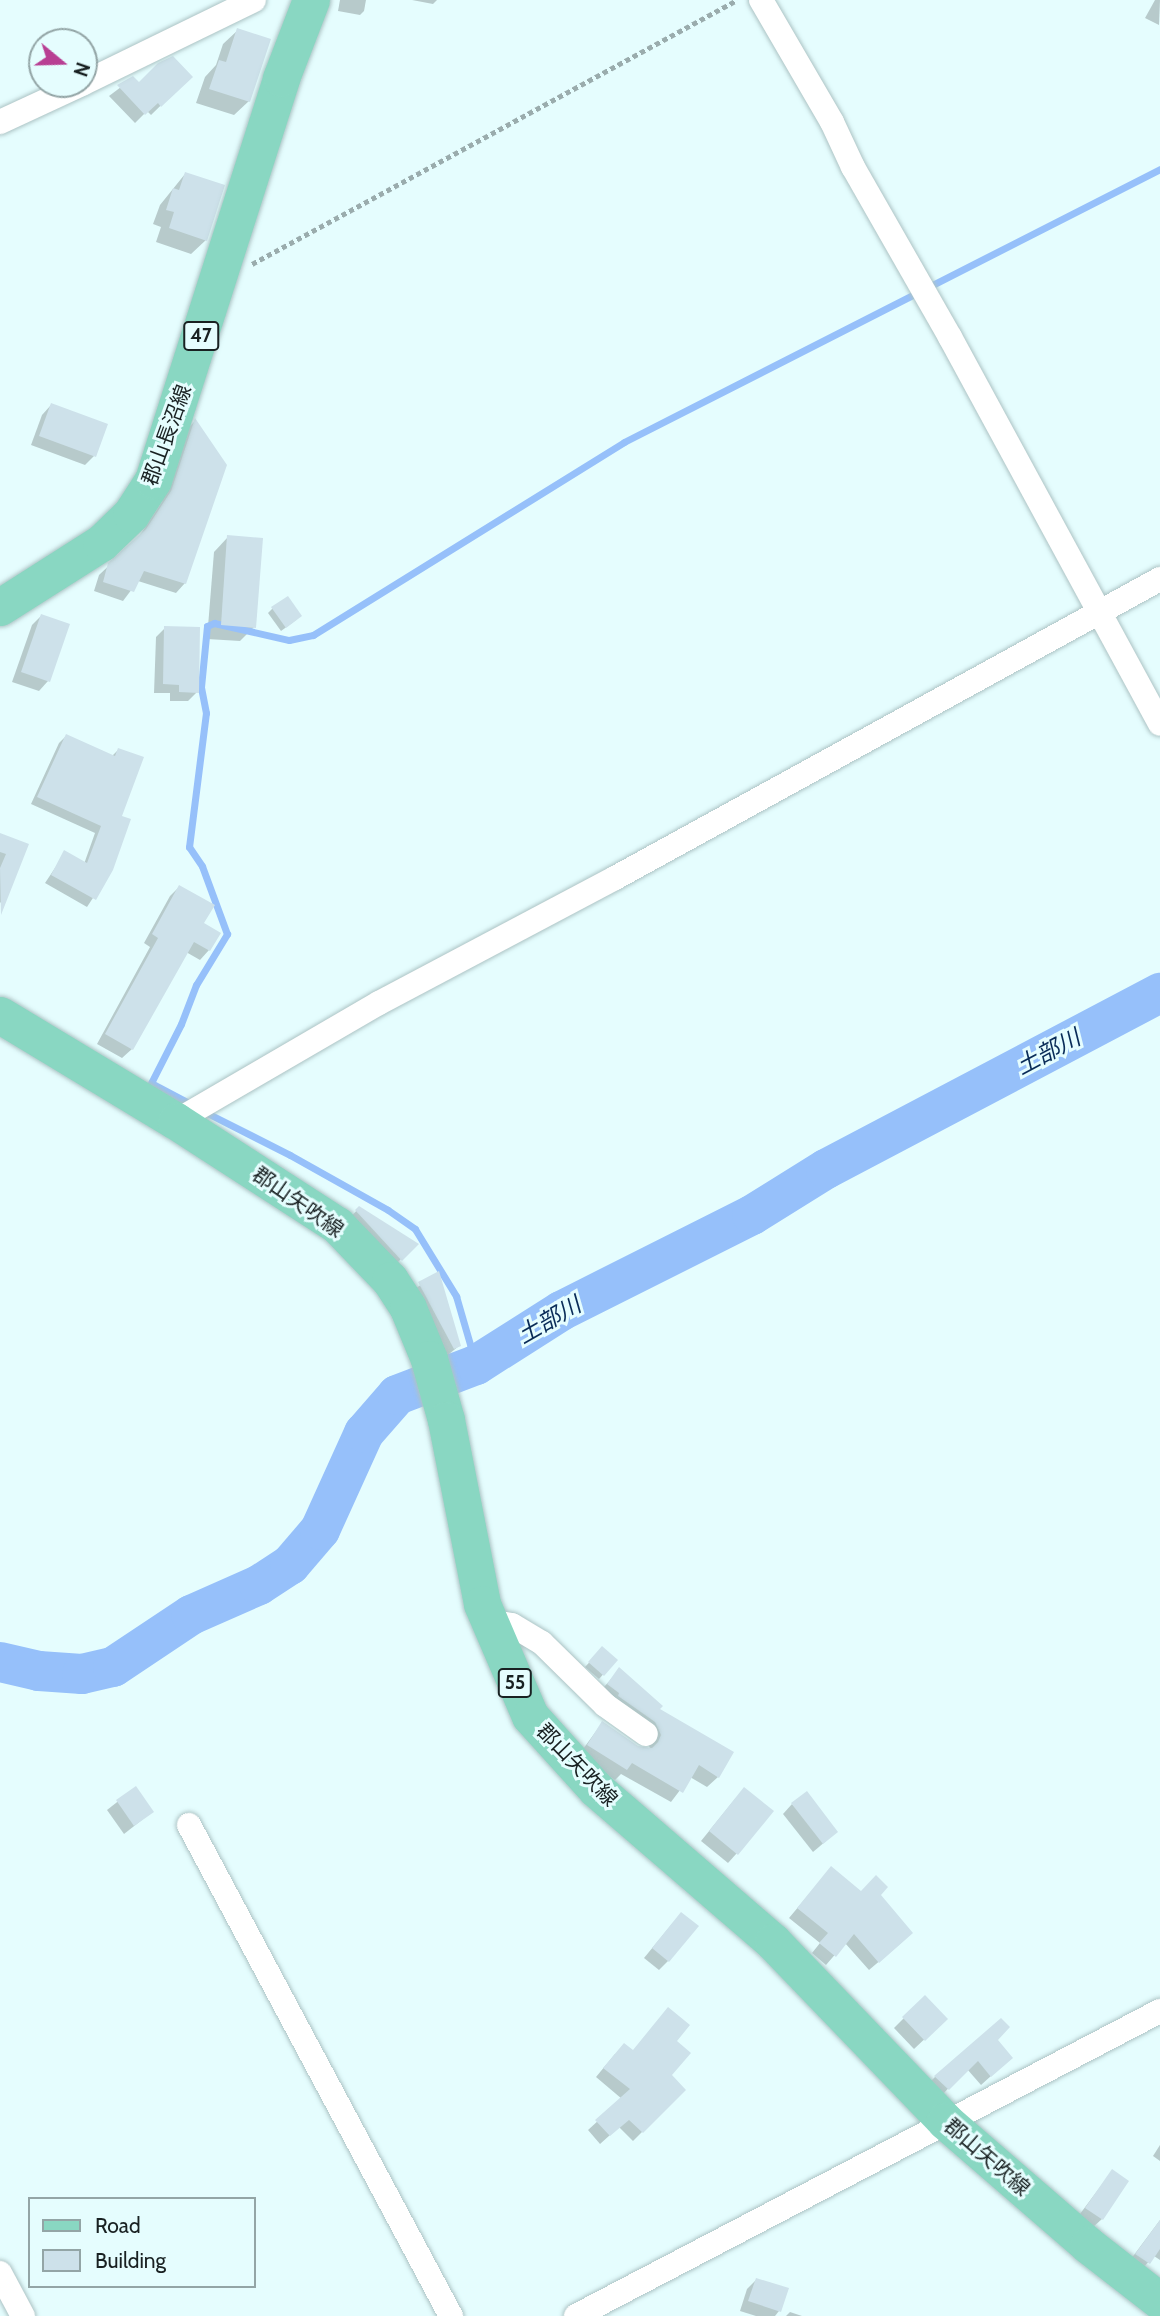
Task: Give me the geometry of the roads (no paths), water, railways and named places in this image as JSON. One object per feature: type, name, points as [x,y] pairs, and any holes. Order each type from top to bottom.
[{"type":"main road","name":"郡山長沼線","points":[[0,607],[101,543],[123,524],[142,500],[162,458],[281,78],[311,0]]},
{"type":"main road","name":"郡山矢吹線","points":[[0,1015],[176,1121],[337,1225],[390,1280],[408,1308],[429,1359],[446,1420],[482,1604],[530,1716],[596,1789],[773,1942],[945,2121],[1088,2245],[1160,2301]]},
{"type":"street","points":[[98,76],[254,0]]},
{"type":"street","points":[[761,0],[832,121],[853,167],[1160,724]]},
{"type":"street","points":[[0,122],[51,98]]},
{"type":"street","points":[[176,1121],[379,1003],[615,878],[1160,579]]},
{"type":"street","points":[[489,1621],[502,1621],[542,1643],[605,1705],[646,1734]]},
{"type":"street","points":[[189,1825],[451,2316]]},
{"type":"street","points":[[576,2316],[1160,2011]]},
{"type":"street","points":[[0,2273],[23,2316]]},
{"type":"waterway","points":[[191,1104],[151,1083],[181,1024],[196,985],[227,934],[202,866],[189,847],[206,713],[201,687],[207,626],[214,623],[289,640],[313,635],[624,442],[1160,169]]},
{"type":"waterway","name":"土部川","points":[[0,1662],[39,1671],[82,1674],[113,1667],[191,1615],[259,1585],[290,1565],[320,1530],[364,1433],[397,1395],[476,1365],[561,1311],[752,1215],[826,1169],[1160,993]]},
{"type":"waterway","points":[[205,1112],[290,1155],[388,1210],[415,1229],[456,1296],[476,1365]]}]
